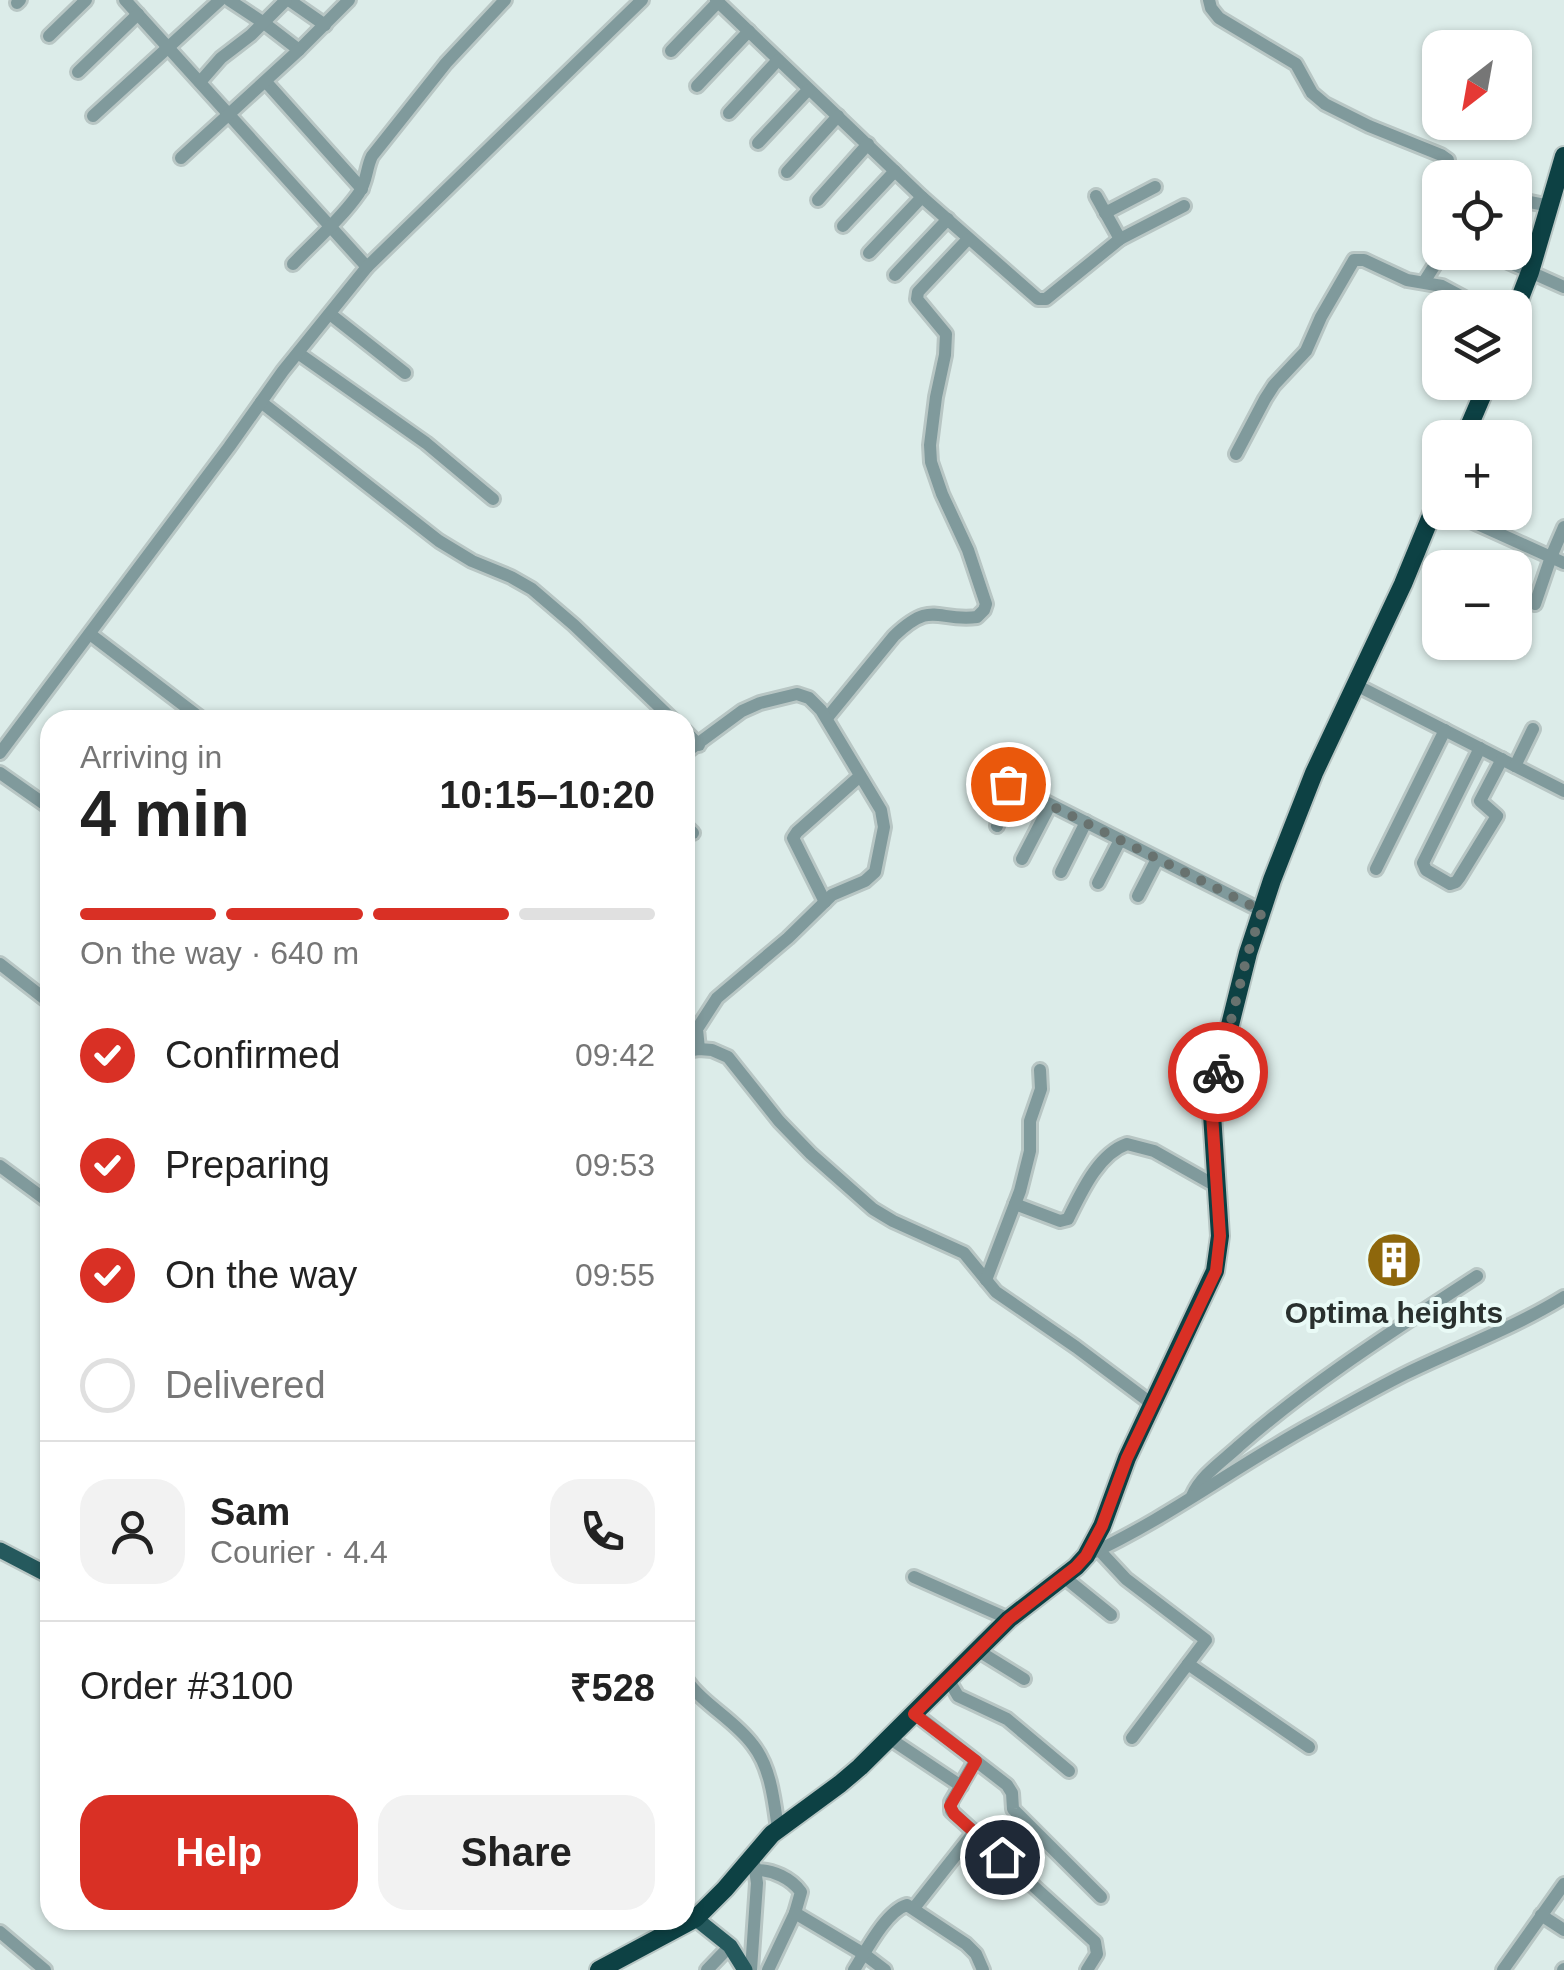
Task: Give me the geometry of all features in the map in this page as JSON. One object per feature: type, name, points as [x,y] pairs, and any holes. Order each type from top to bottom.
[{"type":"highway","points":[[1523,290],[1564,156]]},
{"type":"highway","points":[[695,1910],[754,1863],[778,1829],[840,1784],[1009,1619],[1093,1553],[1127,1458],[1216,1271],[1220,1236],[1212,1114],[1216,1081],[1248,953],[1314,773],[1430,530]]},
{"type":"highway","points":[[599,1970],[651,1944],[669,1930]]},
{"type":"main road","points":[[3,1556],[40,1572]]},
{"type":"main road","points":[[695,1918],[730,1946],[748,1970]]},
{"type":"street","points":[[49,36],[86,0]]},
{"type":"street","points":[[125,0],[367,268]]},
{"type":"street","points":[[93,116],[220,0]]},
{"type":"street","points":[[228,0],[299,50]]},
{"type":"street","points":[[200,82],[221,58],[288,0],[325,24]]},
{"type":"street","points":[[182,158],[349,0]]},
{"type":"street","points":[[293,264],[362,189],[368,163],[382,144],[446,63],[505,0]]},
{"type":"street","points":[[0,754],[298,353],[367,268],[642,0]]},
{"type":"street","points":[[1209,0],[1220,18],[1296,64],[1312,93],[1325,104],[1448,160]]},
{"type":"street","points":[[671,51],[717,1],[922,197],[1040,300],[1120,240],[1184,206]]},
{"type":"street","points":[[78,72],[138,14]]},
{"type":"street","points":[[698,86],[749,32]]},
{"type":"street","points":[[729,114],[778,60]]},
{"type":"street","points":[[266,82],[362,189]]},
{"type":"street","points":[[758,143],[808,90]]},
{"type":"street","points":[[788,172],[838,116]]},
{"type":"street","points":[[818,200],[868,144]]},
{"type":"street","points":[[843,226],[895,171]]},
{"type":"street","points":[[1105,213],[1155,186]]},
{"type":"street","points":[[1096,196],[1120,240]]},
{"type":"street","points":[[869,253],[922,197]]},
{"type":"street","points":[[1532,202],[1550,206]]},
{"type":"street","points":[[895,275],[948,220]]},
{"type":"street","points":[[827,718],[906,625],[930,614],[977,617],[986,604],[931,462],[936,396],[947,338],[917,299],[918,292],[968,239]]},
{"type":"street","points":[[1236,454],[1274,385],[1312,342],[1321,317],[1354,260],[1449,290]]},
{"type":"street","points":[[1424,282],[1432,270]]},
{"type":"street","points":[[1526,270],[1564,288]]},
{"type":"street","points":[[330,314],[405,372]]},
{"type":"street","points":[[298,353],[426,443],[494,498]]},
{"type":"street","points":[[262,402],[439,541],[532,589],[663,710]]},
{"type":"street","points":[[1535,604],[1557,560],[1564,527]]},
{"type":"street","points":[[1494,530],[1557,560]]},
{"type":"street","points":[[90,634],[190,710]]},
{"type":"street","points":[[1356,686],[1564,791]]},
{"type":"street","points":[[695,747],[742,711],[791,694],[810,698],[827,718],[884,817],[875,872],[865,882],[838,892],[825,902],[717,998],[695,1037]]},
{"type":"street","points":[[1480,748],[1424,863],[1426,870],[1450,884],[1459,878],[1497,816],[1480,801],[1533,729]]},
{"type":"street","points":[[1376,868],[1444,730]]},
{"type":"street","points":[[695,740],[699,744]]},
{"type":"street","points":[[825,902],[793,838],[860,776]]},
{"type":"street","points":[[2,779],[40,802]]},
{"type":"street","points":[[996,826],[1008,784],[1262,911]]},
{"type":"street","points":[[1022,859],[1050,804]]},
{"type":"street","points":[[1061,872],[1086,822]]},
{"type":"street","points":[[1098,884],[1120,840]]},
{"type":"street","points":[[1138,896],[1158,858]]},
{"type":"street","points":[[0,964],[40,995]]},
{"type":"street","points":[[695,1050],[722,1054],[732,1060],[779,1121],[873,1209],[964,1253],[996,1292],[1152,1404]]},
{"type":"street","points":[[986,1280],[1030,1151],[1030,1120],[1041,1088],[1040,1070]]},
{"type":"street","points":[[1015,1204],[1060,1221],[1068,1219],[1110,1153],[1127,1144],[1154,1151],[1216,1186]]},
{"type":"street","points":[[0,1166],[40,1195]]},
{"type":"street","points":[[1190,1499],[1204,1477],[1277,1413],[1371,1345],[1478,1276]]},
{"type":"street","points":[[1132,1738],[1206,1640],[1093,1553],[1403,1375],[1538,1314],[1564,1297]]},
{"type":"street","points":[[914,1577],[1009,1619]]},
{"type":"street","points":[[1064,1577],[1111,1615]]},
{"type":"street","points":[[977,1650],[1024,1679]]},
{"type":"street","points":[[1188,1664],[1309,1746]]},
{"type":"street","points":[[948,1679],[958,1696],[1007,1719],[1068,1771]]},
{"type":"street","points":[[695,1690],[748,1739],[762,1758],[778,1829]]},
{"type":"street","points":[[914,1714],[1007,1785],[1013,1809],[1101,1896]]},
{"type":"street","points":[[889,1738],[960,1786]]},
{"type":"street","points":[[976,1761],[951,1802],[951,1811],[1095,1942],[1097,1954],[1087,1970]]},
{"type":"street","points":[[914,1908],[974,1832]]},
{"type":"street","points":[[748,1970],[754,1863],[800,1890],[795,1912],[768,1970]]},
{"type":"street","points":[[1502,1970],[1564,1884]]},
{"type":"street","points":[[854,1970],[897,1908],[908,1905],[966,1944],[983,1970]]},
{"type":"street","points":[[795,1912],[885,1970]]},
{"type":"street","points":[[1542,1915],[1564,1930]]},
{"type":"street","points":[[0,1932],[45,1970]]},
{"type":"street","points":[[706,1970],[730,1946]]},
{"type":"way so far","points":[[1008,784],[1262,911],[1218,1072]]},
{"type":"place","name":"Optima heights","points":[[1394,1260]]},
{"type":"route","points":[[1002,1857],[951,1811],[951,1802],[976,1761],[914,1714],[1009,1619],[1076,1567],[1095,1542],[1127,1458],[1216,1271],[1220,1219],[1212,1114],[1218,1072]]}]
